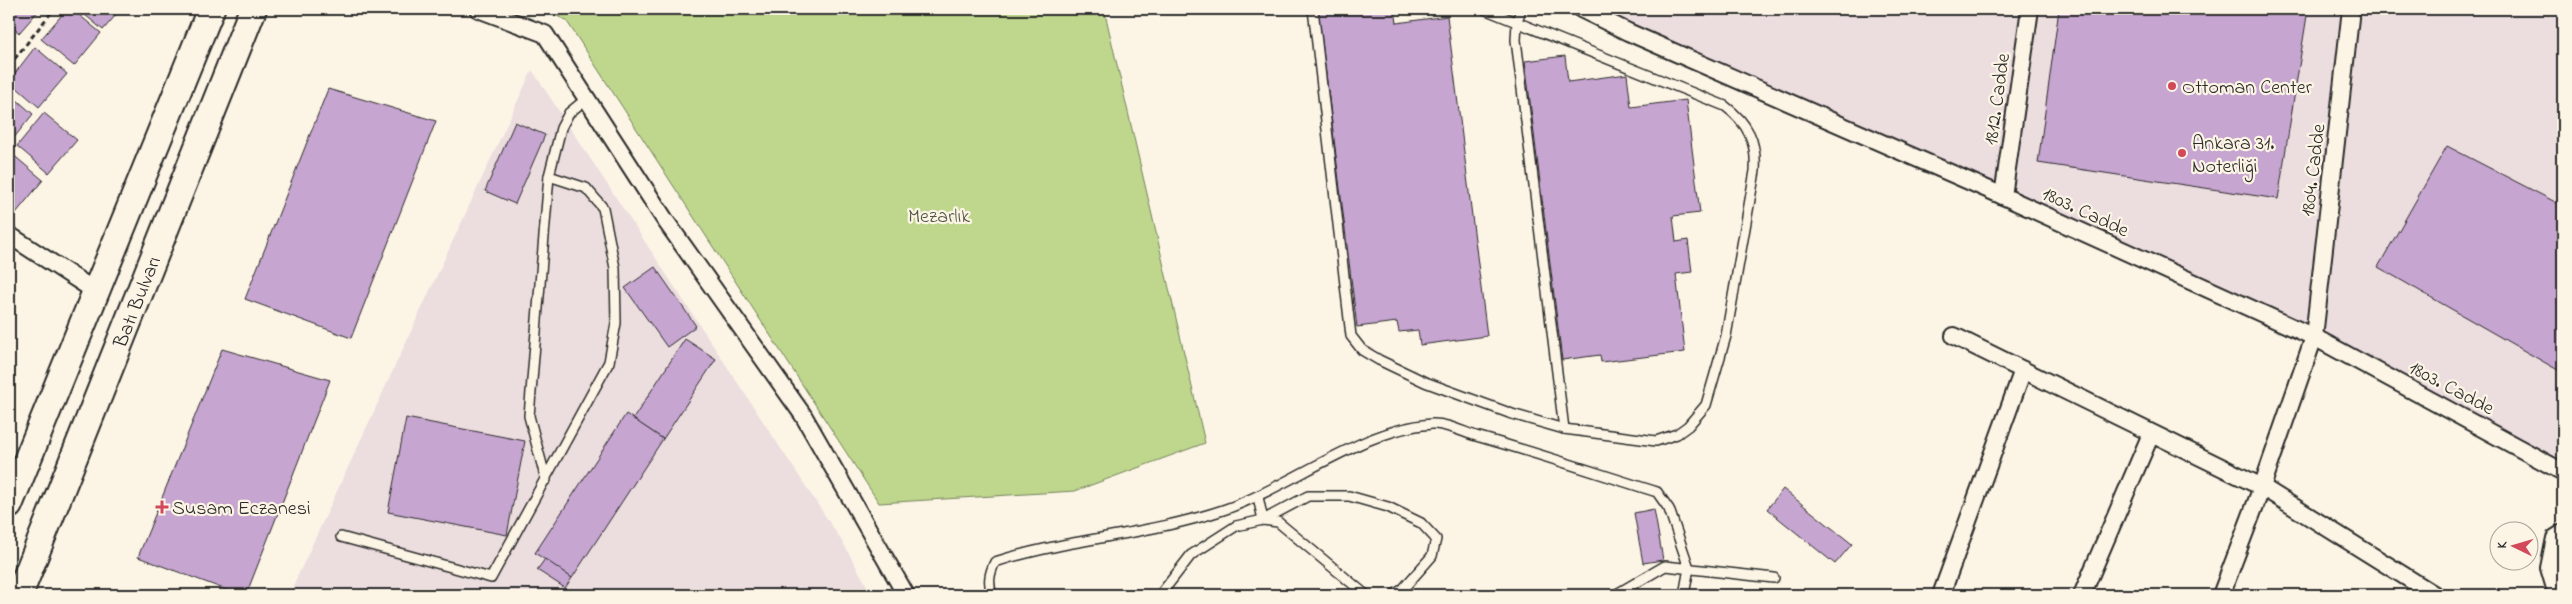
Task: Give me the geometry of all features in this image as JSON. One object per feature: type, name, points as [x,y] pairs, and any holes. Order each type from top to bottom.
[{"type":"main road","name":"Batı Bulvarı","points":[[9,505],[211,9]]},
{"type":"main road","name":"Batı Bulvarı","points":[[19,595],[254,9]]},
{"type":"street","points":[[478,9],[545,34],[665,220],[803,415],[906,595]]},
{"type":"street","name":"1803. Cadde","points":[[1581,9],[1664,48],[2003,196],[2314,337],[2563,472]]},
{"type":"street","name":"1812. Cadde","points":[[2003,196],[2030,9]]},
{"type":"street","name":"1804. Cadde","points":[[2221,595],[2262,487],[2314,337],[2351,9]]},
{"type":"street","points":[[9,235],[95,291]]},
{"type":"street","points":[[1954,336],[2262,487],[2435,595]]},
{"type":"street","points":[[1941,595],[2023,370]]},
{"type":"street","points":[[2082,595],[2151,434]]},
{"type":"street","points":[[2557,595],[2549,568],[2555,538],[2563,533]]},
{"type":"lane","points":[[1313,9],[1351,336],[1362,350],[1425,382],[1512,414],[1564,429],[1656,441],[1677,434],[1698,416],[1706,405],[1726,336],[1756,158],[1754,146],[1744,123],[1725,106],[1484,9]]},
{"type":"lane","points":[[1521,9],[1517,22],[1516,40],[1564,429]]},
{"type":"lane","points":[[546,480],[529,416],[550,176],[560,128],[569,113],[586,99]]},
{"type":"lane","points":[[341,537],[491,578],[609,362],[616,323],[614,268],[603,208],[586,188],[550,176]]},
{"type":"lane","points":[[992,595],[989,586],[990,572],[995,562],[1016,555],[1116,537],[1221,510],[1258,497],[1394,430],[1434,424],[1656,492],[1669,509],[1688,568],[1684,595]]},
{"type":"lane","points":[[1160,595],[1191,555],[1236,526],[1262,520],[1308,496],[1349,496],[1388,507],[1421,523],[1436,539],[1432,556],[1394,595]]},
{"type":"lane","points":[[1258,497],[1262,520]]},
{"type":"lane","points":[[1262,520],[1278,522],[1366,595]]},
{"type":"lane","points":[[1615,595],[1665,566],[1774,578]]},
{"type":"path","points":[[9,66],[54,9]]},
{"type":"shaded area","points":[[1585,9],[2563,9],[2563,480],[2314,337]]},
{"type":"shaded area","points":[[532,70],[843,543],[872,595],[289,595]]},
{"type":"green space","name":"Mezarlık","points":[[540,9],[1104,9],[1205,443],[1075,491],[879,503],[566,20]]},
{"type":"building","points":[[9,9],[40,9],[19,33],[9,24]]},
{"type":"building","points":[[67,9],[72,9],[101,33],[74,66],[41,39]]},
{"type":"building","points":[[78,9],[121,9],[103,30]]},
{"type":"building","points":[[1318,9],[1395,9],[1397,23],[1447,16],[1487,336],[1420,345],[1418,330],[1399,332],[1397,322],[1357,327]]},
{"type":"building","name":"Ottoman Center","points":[[2059,9],[2308,9],[2278,199],[2038,163]]},
{"type":"building","points":[[35,47],[67,74],[39,107],[9,81]]},
{"type":"building","points":[[1565,56],[1568,82],[1627,74],[1631,107],[1686,100],[1700,213],[1673,216],[1676,242],[1688,240],[1692,272],[1676,274],[1685,352],[1601,362],[1600,355],[1562,360],[1525,61]]},
{"type":"building","points":[[328,89],[436,121],[351,338],[245,299]]},
{"type":"building","points":[[9,93],[33,114],[9,144]]},
{"type":"building","points":[[44,113],[77,140],[49,173],[17,146]]},
{"type":"building","points":[[515,122],[545,135],[515,204],[485,191]]},
{"type":"building","points":[[2447,146],[2563,206],[2563,373],[2378,267]]},
{"type":"building","points":[[11,153],[43,180],[16,213],[9,208],[9,156]]},
{"type":"building","points":[[655,267],[696,326],[667,347],[625,288]]},
{"type":"building","points":[[685,339],[716,359],[663,439],[633,419]]},
{"type":"building","points":[[222,349],[330,380],[246,595],[240,595],[138,557]]},
{"type":"building","points":[[626,414],[663,439],[572,578],[535,553]]},
{"type":"building","points":[[406,418],[525,441],[507,535],[388,512]]},
{"type":"building","points":[[1783,489],[1852,544],[1835,564],[1767,509]]},
{"type":"building","points":[[1654,509],[1663,560],[1643,563],[1634,513]]},
{"type":"building","points":[[545,559],[572,578],[565,588],[537,570]]},
{"type":"place","name":"Ottoman Center","points":[[2172,86]]},
{"type":"place","name":"Ankara 31. Noterliği","points":[[2182,153]]},
{"type":"place","name":"Susam Eczanesi","points":[[162,507]]}]
